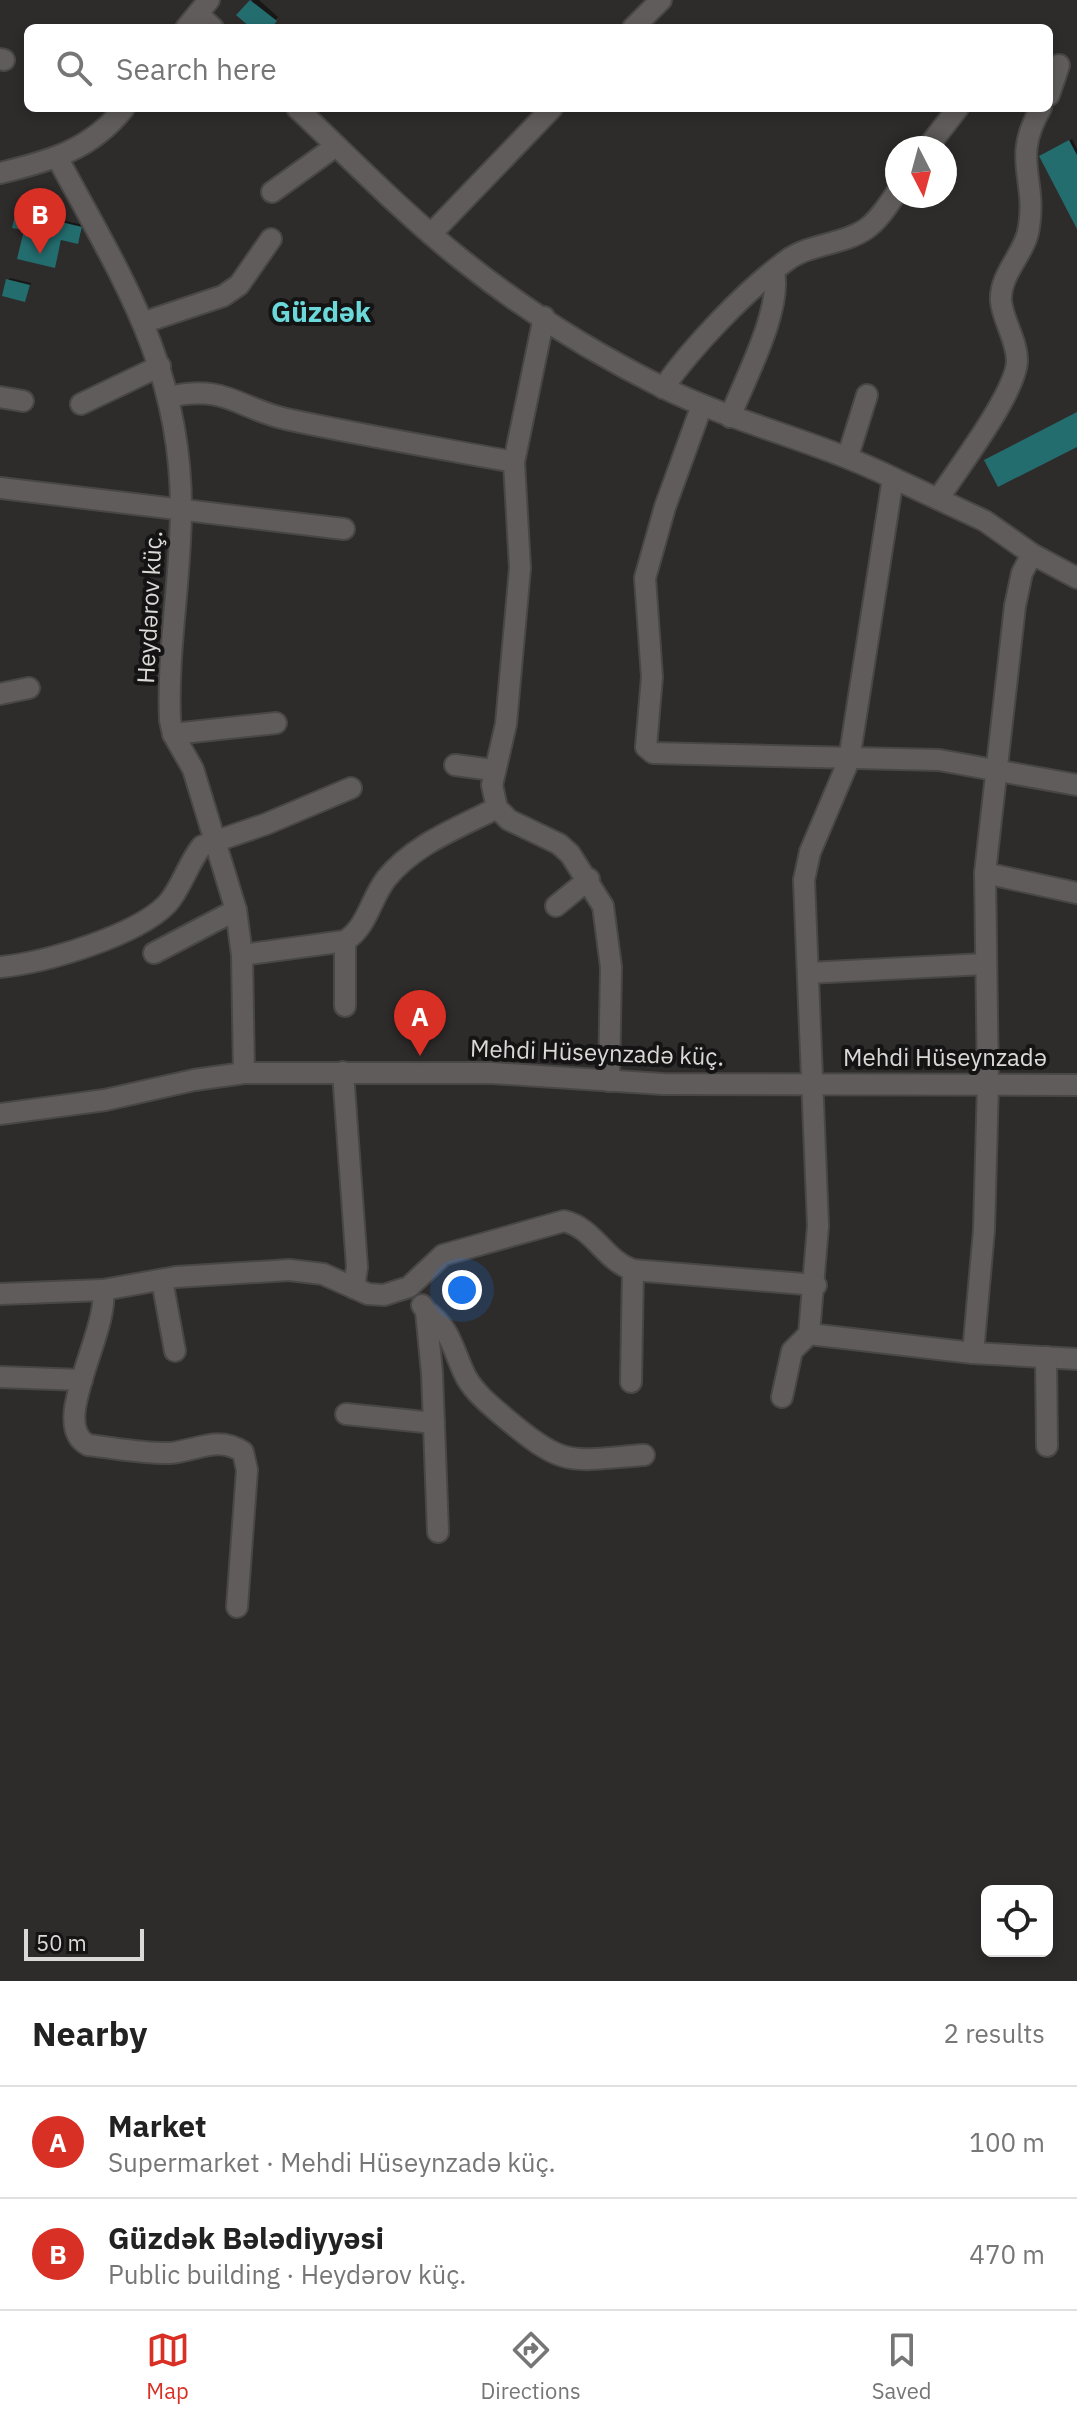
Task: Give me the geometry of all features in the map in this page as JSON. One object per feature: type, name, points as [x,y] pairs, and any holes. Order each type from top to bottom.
[{"type":"street","points":[[637,24],[661,0]]},
{"type":"street","points":[[1053,85],[1062,62]]},
{"type":"street","points":[[0,173],[58,159],[98,136],[120,112]]},
{"type":"street","points":[[301,112],[462,261],[544,317],[663,388],[730,417],[848,456],[985,521],[1032,554],[1077,578]]},
{"type":"street","points":[[431,234],[548,112]]},
{"type":"street","points":[[936,136],[955,112]]},
{"type":"street","points":[[938,499],[990,421],[1014,374],[1015,350],[1001,299],[1004,284],[1030,227],[1026,137],[1039,112]]},
{"type":"street","points":[[272,192],[336,146]]},
{"type":"street","name":"Heydərov küç.","points":[[58,159],[145,322],[176,427],[181,508],[169,705],[173,734],[193,769],[236,910],[242,955],[244,1073]]},
{"type":"street","points":[[663,388],[690,351],[774,272],[807,249],[864,231],[886,208]]},
{"type":"street","points":[[145,322],[223,296],[239,285],[271,239]]},
{"type":"street","points":[[730,417],[772,307],[777,288],[774,272]]},
{"type":"street","points":[[544,317],[514,462],[521,537],[517,612],[506,724],[492,785],[497,808],[509,820],[559,844],[589,879],[603,906],[608,925],[612,1044],[609,1081]]},
{"type":"street","points":[[81,404],[160,366]]},
{"type":"street","points":[[169,397],[209,393],[241,400],[280,417],[514,462]]},
{"type":"street","points":[[848,456],[867,395]]},
{"type":"street","points":[[0,397],[23,401]]},
{"type":"street","points":[[702,405],[665,507],[645,578],[652,677],[646,747],[653,753],[939,760],[1077,785]]},
{"type":"street","points":[[782,1397],[792,1351],[809,1334],[816,1285],[818,1226],[804,896],[806,868],[849,760],[893,478]]},
{"type":"street","points":[[0,488],[344,529]]},
{"type":"street","points":[[973,1353],[984,1230],[988,1083],[985,873],[1015,606],[1022,573],[1032,554]]},
{"type":"street","points":[[0,694],[29,688]]},
{"type":"street","points":[[173,734],[276,723]]},
{"type":"street","points":[[455,765],[493,770]]},
{"type":"street","points":[[0,967],[55,958],[147,920],[169,902],[202,846],[266,824],[351,788]]},
{"type":"street","points":[[242,955],[345,941],[358,933],[386,879],[416,850],[497,808]]},
{"type":"street","points":[[985,873],[1077,893]]},
{"type":"street","points":[[556,906],[589,879]]},
{"type":"street","points":[[154,953],[236,910]]},
{"type":"street","points":[[345,941],[345,1006]]},
{"type":"street","points":[[808,973],[985,964]]},
{"type":"street","points":[[343,1072],[357,1267],[354,1288]]},
{"type":"street","name":"Mehdi Hüseynzadə küç.","points":[[0,1114],[105,1100],[194,1080],[244,1073],[542,1074],[663,1084],[812,1083]]},
{"type":"street","name":"Mehdi Hüseynzadə","points":[[812,1083],[1077,1085]]},
{"type":"street","points":[[0,1294],[103,1290],[162,1280],[289,1270],[338,1278],[354,1288],[384,1295],[409,1287],[443,1255],[564,1221],[587,1231],[608,1257],[633,1270],[816,1285]]},
{"type":"street","points":[[631,1382],[633,1270]]},
{"type":"street","points":[[162,1280],[175,1351]]},
{"type":"street","points":[[409,1287],[426,1311],[447,1329],[467,1379],[481,1397],[545,1451],[578,1460],[644,1455]]},
{"type":"street","points":[[103,1290],[103,1320],[82,1380],[73,1430],[78,1440],[88,1445],[169,1453],[209,1443],[235,1447],[243,1452],[247,1470],[237,1607]]},
{"type":"street","points":[[426,1311],[438,1532]]},
{"type":"street","points":[[809,1334],[973,1353],[1077,1359]]},
{"type":"street","points":[[1046,1357],[1047,1446]]},
{"type":"street","points":[[0,1377],[82,1380]]},
{"type":"street","points":[[346,1414],[434,1423]]},
{"type":"building","points":[[250,0],[277,21],[274,24],[246,24],[236,15]]},
{"type":"building","points":[[1069,140],[1077,155],[1077,229],[1039,156]]},
{"type":"building","points":[[16,211],[82,227],[78,244],[61,240],[55,268],[17,259],[24,230],[12,228]]},
{"type":"building","points":[[6,279],[30,285],[25,302],[2,296]]},
{"type":"building","points":[[1077,412],[1077,447],[998,487],[984,460]]},
{"type":"place","name":"Güzdək Bələdiyyəsi","points":[[40,254]]},
{"type":"place","name":"Market","points":[[420,1056]]},
{"type":"district","name":"Güzdək","points":[[321,311]]}]
